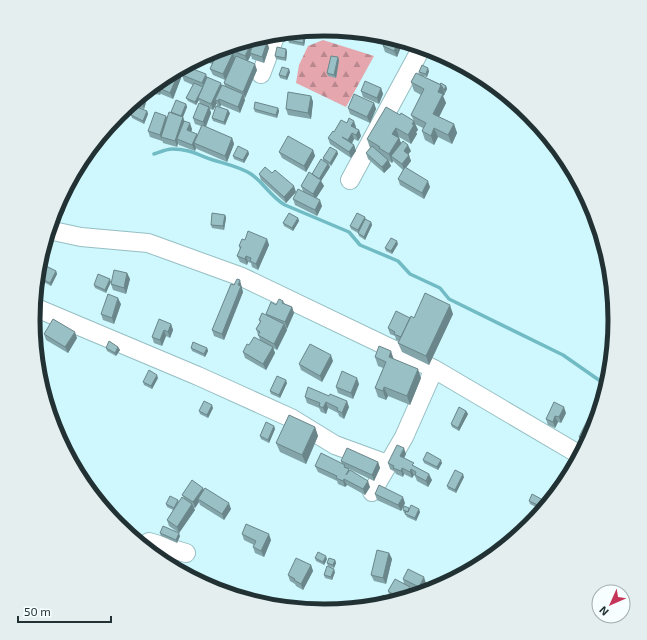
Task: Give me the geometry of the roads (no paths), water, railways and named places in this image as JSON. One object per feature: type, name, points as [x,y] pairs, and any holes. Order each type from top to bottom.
[{"type":"street","points":[[260,74],[274,40]]},
{"type":"street","points":[[350,180],[419,53]]},
{"type":"street","points":[[54,232],[148,243],[242,277],[434,369],[575,452]]},
{"type":"street","points":[[40,310],[198,376],[291,418],[335,445],[387,464]]},
{"type":"street","points":[[372,492],[404,437],[434,369]]},
{"type":"street","points":[[148,543],[186,553]]},
{"type":"waterway","points":[[154,154],[170,149],[184,150],[233,166],[251,174],[285,205],[349,232],[360,245],[398,261],[410,274],[440,288],[449,299],[563,355],[601,381]]}]
